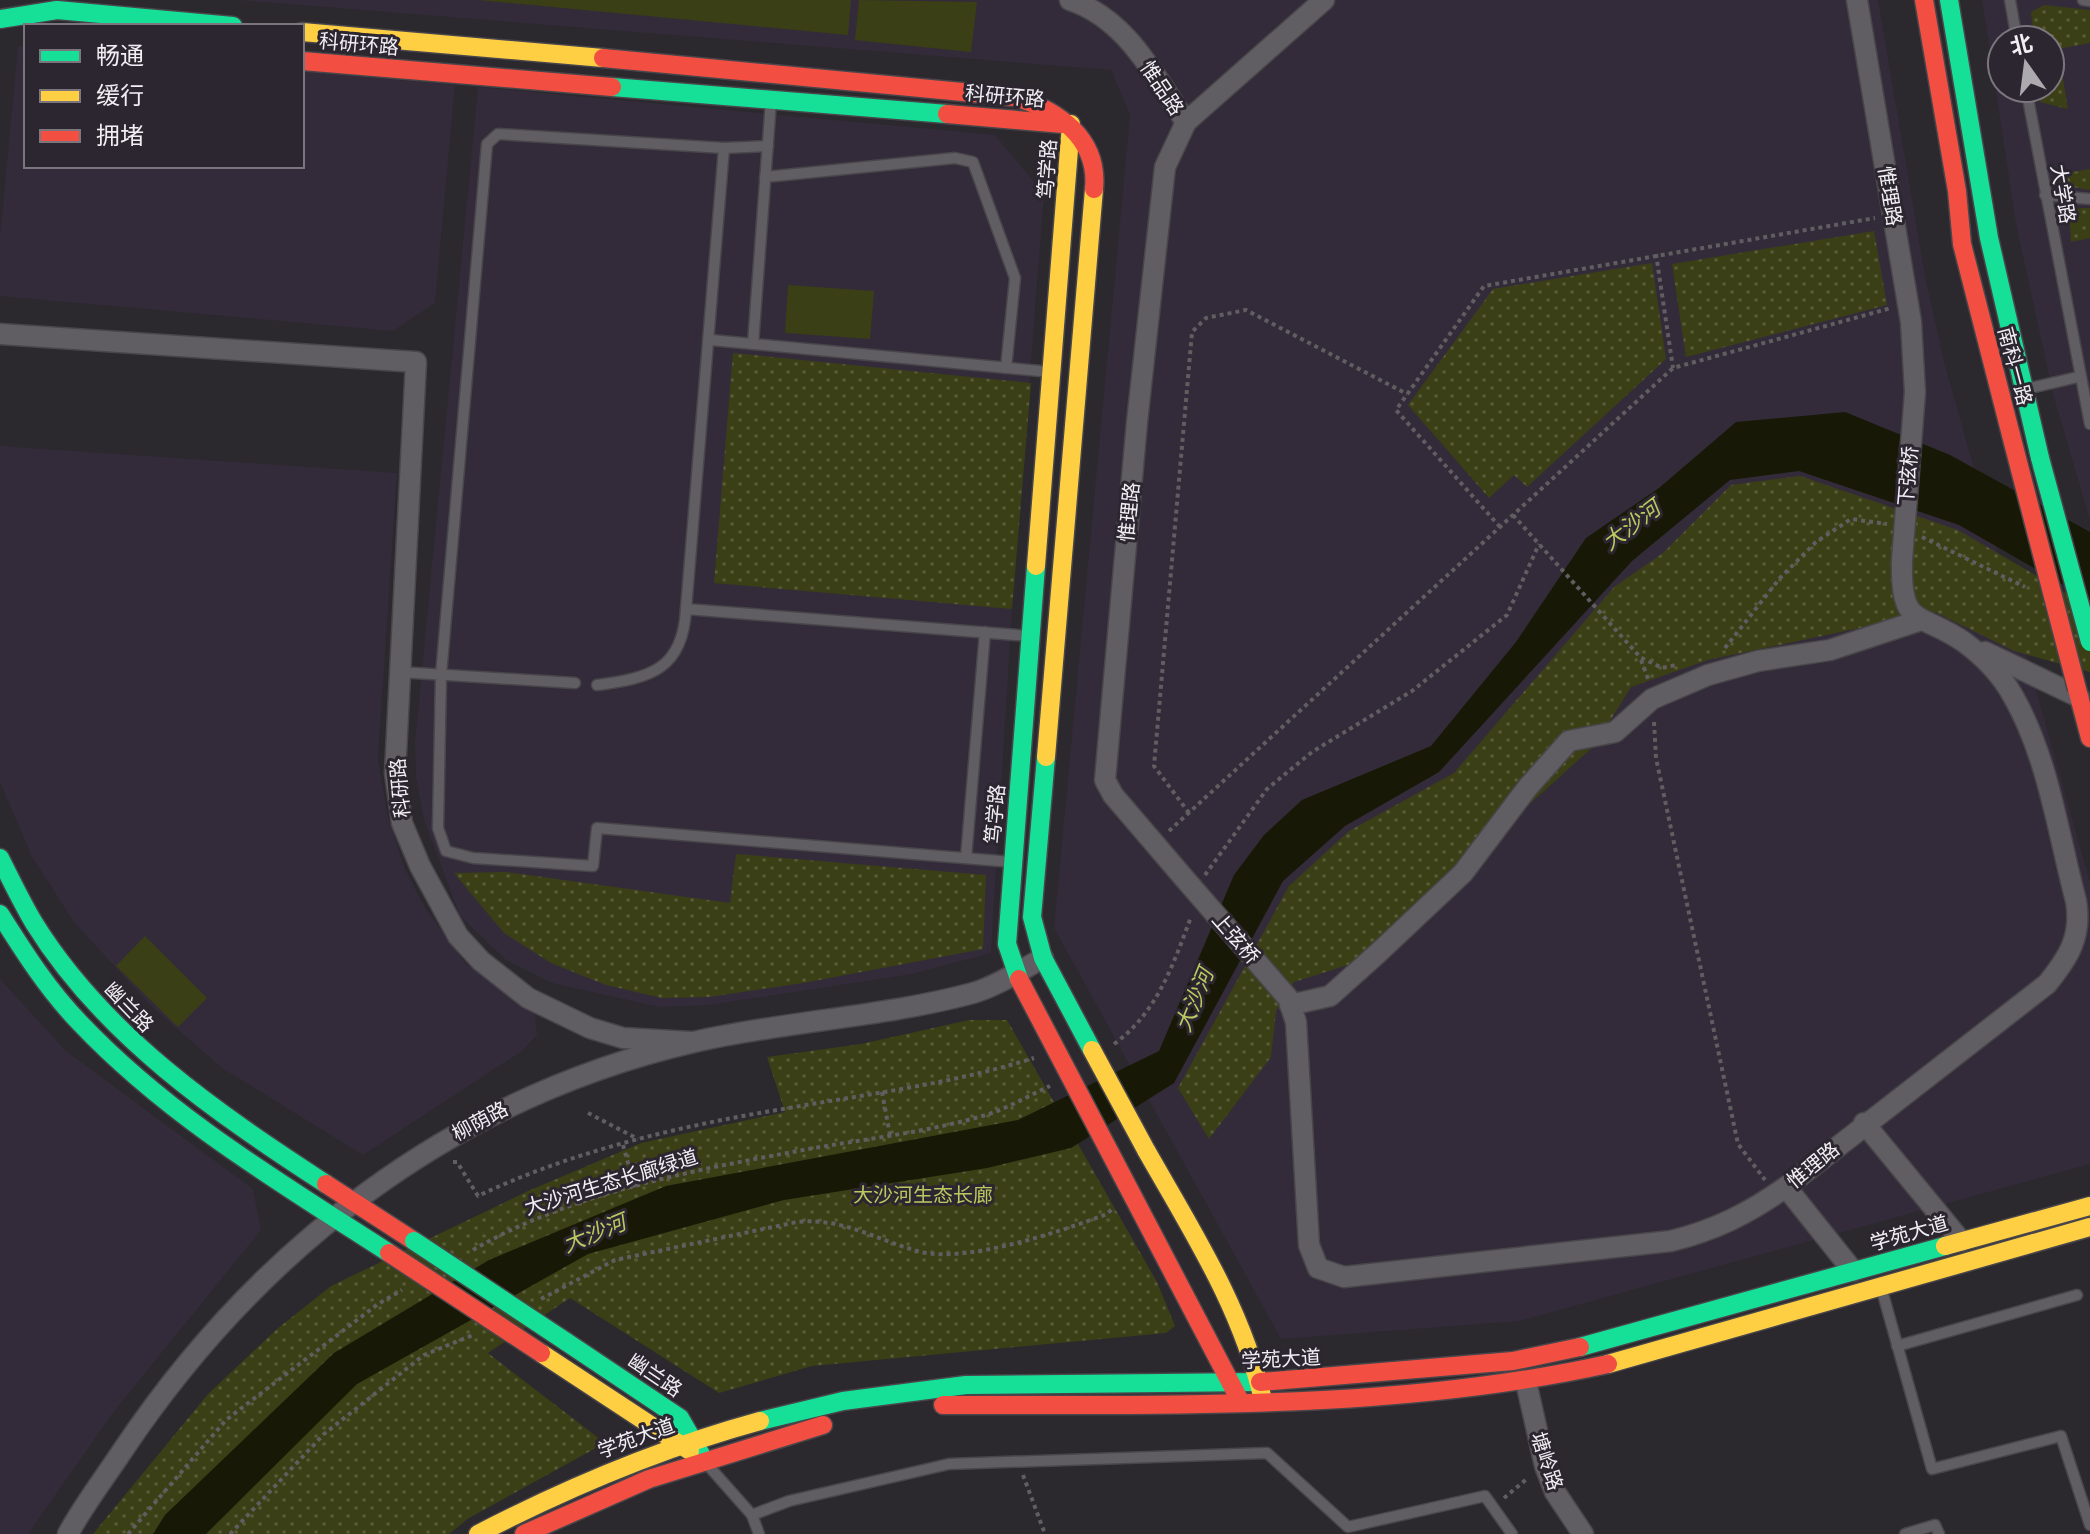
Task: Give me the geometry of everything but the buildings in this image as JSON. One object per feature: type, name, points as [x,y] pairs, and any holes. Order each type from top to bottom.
[{"type":"street","name":"惟品路","points":[[1070,0],[1097,9],[1125,34],[1186,122],[1324,0]]},
{"type":"street","name":"惟理路","points":[[1857,0],[1907,304],[1915,392]]},
{"type":"street","name":"南科一路","points":[[1924,0],[1957,191],[1962,244],[2090,738]]},
{"type":"street","name":"南科一路","points":[[1949,0],[1989,238],[2040,458],[2090,642]]},
{"type":"street","points":[[0,21],[57,10],[211,24]]},
{"type":"street","points":[[0,21],[24,31]]},
{"type":"street","name":"科研环路","points":[[304,32],[996,93],[1037,103],[1071,124]]},
{"type":"street","name":"科研环路","points":[[304,61],[1071,124]]},
{"type":"street","name":"惟理路","points":[[1186,122],[1165,167],[1104,761],[1105,780],[1113,795],[1155,844],[1193,881]]},
{"type":"street","name":"笃学路","points":[[1071,124],[1007,944],[1015,973],[1064,1079],[1130,1191],[1242,1404]]},
{"type":"street","name":"笃学路","points":[[1071,124],[1090,153],[1095,182],[1032,917],[1043,958],[1101,1049],[1146,1150],[1242,1328],[1264,1404]]},
{"type":"street","name":"科研路","points":[[0,334],[416,362],[395,773],[402,823],[420,866],[458,936],[504,982],[528,998],[590,1028],[623,1038],[691,1042]]},
{"type":"street","name":"下弦桥","points":[[1915,392],[1901,587],[1907,606],[1918,621]]},
{"type":"street","name":"惟理路","points":[[1289,1002],[1296,1022],[1309,1245],[1318,1268],[1344,1277],[1671,1241],[1711,1231],[1750,1212],[2047,984],[2076,938],[2079,922],[2076,901],[2025,719],[1997,672],[1964,642],[1918,621]]},
{"type":"street","points":[[1289,1002],[1330,996],[1388,944],[1463,873],[1528,787],[1569,741],[1615,732],[1652,699],[1708,675],[1758,661],[1830,650],[1918,621]]},
{"type":"street","points":[[1964,642],[2078,693]]},
{"type":"street","name":"幽兰路","points":[[0,858],[54,953],[93,1003],[135,1046],[193,1094],[670,1410],[688,1442],[704,1460]]},
{"type":"street","name":"上弦桥","points":[[1193,881],[1289,1002]]},
{"type":"street","name":"幽兰路","points":[[0,914],[48,986],[133,1077],[191,1124],[541,1353],[688,1442]]},
{"type":"street","name":"柳荫路","points":[[71,1532],[163,1391],[210,1333],[334,1217],[414,1159],[459,1131],[539,1090],[691,1042],[976,992],[1043,958]]},
{"type":"street","points":[[1864,1123],[1961,1241]]},
{"type":"street","points":[[1781,1190],[1853,1271]]},
{"type":"street","name":"学苑大道","points":[[478,1534],[601,1473],[688,1442],[843,1401],[926,1388],[1009,1382],[1260,1382],[1513,1361],[1607,1341],[2090,1206]]},
{"type":"street","name":"学苑大道","points":[[524,1534],[613,1493],[704,1460],[841,1421],[970,1403],[1264,1404],[1526,1382],[1611,1363],[1880,1285],[2087,1231]]},
{"type":"street","name":"塘岭路","points":[[1526,1382],[1545,1466],[1555,1492],[1583,1534]]},
{"type":"lane","points":[[2010,0],[2014,24]]},
{"type":"lane","points":[[2083,0],[2090,1]]},
{"type":"lane","points":[[753,344],[771,99]]},
{"type":"lane","name":"大学路","points":[[2029,104],[2078,377],[2087,400],[2090,424]]},
{"type":"lane","points":[[768,146],[724,148],[498,134],[487,144],[441,675],[438,828],[446,851],[473,858],[593,866],[597,828],[1013,862]]},
{"type":"lane","points":[[597,685],[646,677],[673,659],[685,633],[711,340],[724,148]]},
{"type":"lane","points":[[765,177],[955,158],[973,162],[1015,278],[1006,368]]},
{"type":"lane","points":[[2045,195],[2090,199]]},
{"type":"lane","points":[[711,340],[1053,372]]},
{"type":"lane","points":[[2000,394],[2078,377]]},
{"type":"lane","points":[[686,609],[1031,636]]},
{"type":"lane","points":[[966,858],[985,632]]},
{"type":"lane","points":[[399,672],[575,683]]},
{"type":"lane","points":[[1880,1285],[1932,1469],[2061,1436],[2090,1525]]},
{"type":"lane","points":[[1897,1346],[2077,1295]]},
{"type":"lane","points":[[752,1515],[789,1501],[949,1464],[1267,1453],[1348,1527],[1485,1496],[1512,1534]]},
{"type":"lane","points":[[704,1460],[752,1515],[759,1534]]},
{"type":"lane","points":[[1905,1534],[1935,1525],[1939,1534]]},
{"type":"path","points":[[1500,527],[1396,410],[1484,286],[1893,215]]},
{"type":"path","points":[[1656,254],[1673,368]]},
{"type":"path","points":[[1155,844],[1673,368],[1907,304]]},
{"type":"path","points":[[1189,813],[1154,766],[1192,332],[1206,318],[1246,310],[1407,394]]},
{"type":"path","points":[[1513,515],[1640,657],[1662,668],[1677,665]]},
{"type":"path","points":[[1721,653],[1747,624],[1780,578],[1816,542],[1851,519],[1876,520],[1894,526]]},
{"type":"path","points":[[1908,532],[2018,581],[2029,591]]},
{"type":"path","points":[[1193,881],[1267,789],[1312,752],[1412,691],[1507,615],[1539,544]]},
{"type":"path","points":[[1640,657],[1652,699],[1656,758],[1738,1144],[1781,1190]]},
{"type":"path","points":[[1101,1049],[1143,1017],[1160,994],[1193,912]]},
{"type":"path","points":[[414,1159],[457,1162],[478,1196],[520,1176],[640,1140],[756,1113],[965,1078],[1030,1060]]},
{"type":"path","name":"大沙河生态长廊绿道","points":[[466,1254],[537,1219],[635,1188],[723,1165],[993,1113],[1064,1079]]},
{"type":"path","points":[[882,1092],[890,1135]]},
{"type":"path","points":[[588,1113],[640,1140]]},
{"type":"path","points":[[623,1145],[635,1188]]},
{"type":"path","points":[[533,1303],[615,1260],[797,1222],[831,1221],[923,1252],[955,1253],[1075,1226],[1107,1214],[1130,1191]]},
{"type":"path","points":[[128,1534],[226,1420],[378,1304],[403,1290]]},
{"type":"path","points":[[230,1534],[324,1434],[424,1355],[478,1332]]},
{"type":"path","points":[[1017,1462],[1045,1534]]},
{"type":"path","points":[[1492,1507],[1545,1466]]},
{"type":"shaded area","points":[[237,0],[1878,0],[1926,281],[1945,365],[2090,883],[2090,1164],[1519,1321],[1281,1339],[1054,928],[1130,115],[1111,70]]},
{"type":"shaded area","points":[[1982,0],[2090,0],[2090,520],[2054,398],[2016,224],[1998,104],[2066,104],[2066,24],[1986,26]]},
{"type":"shaded area","points":[[18,46],[24,46],[24,168],[304,168],[304,71],[455,85],[435,303],[393,331],[0,296],[0,236]]},
{"type":"shaded area","points":[[478,87],[995,135],[1044,194],[1012,609],[991,953],[912,974],[709,1005],[660,1007],[552,983],[506,960],[460,916],[424,820],[416,778],[415,742]]},
{"type":"shaded area","points":[[0,446],[397,473],[378,759],[387,813],[404,867],[425,908],[465,963],[535,1014],[537,1035],[522,1051],[363,1155],[222,1068],[151,1006],[74,922],[32,857],[0,782]]},
{"type":"shaded area","points":[[0,979],[66,1051],[253,1189],[261,1230],[112,1414],[28,1534],[0,1534]]},
{"type":"green space","points":[[478,0],[851,0],[848,35]]},
{"type":"green space","points":[[859,0],[977,2],[971,52],[855,40]]},
{"type":"green space","points":[[2044,5],[2090,10],[2090,43],[2066,48],[2066,24],[2032,24],[2031,12]]},
{"type":"green space","points":[[2066,97],[2068,109],[2048,104],[2066,104]]},
{"type":"green space","points":[[2090,169],[2090,190],[2055,184],[2055,175]]},
{"type":"green space","points":[[2090,208],[2090,238],[2071,242],[2069,211]]},
{"type":"green space","points":[[1874,231],[1887,305],[1686,357],[1672,264]]},
{"type":"green space","points":[[1652,263],[1666,359],[1527,487],[1514,475],[1489,498],[1408,405],[1493,289]]},
{"type":"green space","points":[[788,285],[874,291],[870,339],[785,333]]},
{"type":"green space","points":[[733,353],[1031,383],[1012,609],[714,583]]},
{"type":"green space","points":[[1800,476],[1958,530],[2090,607],[2090,672],[2014,651],[1935,612],[1708,660],[1631,687],[1595,745],[1354,963],[1294,982],[1276,1011],[1271,1057],[1209,1139],[1178,1088],[1289,886],[1349,831],[1454,773],[1614,587],[1663,553],[1731,485]]},
{"type":"green space","points":[[736,854],[986,875],[983,949],[803,983],[709,997],[662,998],[606,985],[551,963],[504,933],[454,873],[506,872],[730,903]]},
{"type":"green space","points":[[145,936],[207,998],[178,1027],[116,966]]},
{"type":"green space","name":"大沙河生态长廊","points":[[969,1020],[1007,1020],[1157,1282],[1175,1326],[1166,1333],[812,1366],[719,1393],[570,1298],[488,1353],[605,1443],[469,1518],[449,1534],[93,1534],[208,1394],[277,1329],[331,1286],[528,1191],[641,1143],[785,1112],[767,1057],[861,1044]]},
{"type":"water","name":"大沙河","points":[[1845,412],[1950,455],[2090,532],[2090,600],[1959,525],[1799,471],[1730,480],[1632,561],[1439,772],[1345,826],[1283,881],[1174,1083],[1071,1148],[987,1168],[784,1200],[588,1254],[357,1384],[206,1534],[153,1534],[165,1515],[334,1353],[489,1260],[666,1186],[1018,1120],[1159,1051],[1234,875],[1264,835],[1302,800],[1431,746],[1516,642],[1586,538],[1659,488],[1736,422]]},
{"type":"traffic: fast","points":[[1949,0],[1989,238],[2040,458]]},
{"type":"traffic: fast","points":[[0,19],[57,10],[211,24]]},
{"type":"traffic: fast","points":[[612,87],[947,114]]},
{"type":"traffic: fast","points":[[2040,458],[2090,642]]},
{"type":"traffic: fast","points":[[1019,979],[1007,944],[1036,566]]},
{"type":"traffic: fast","points":[[1046,757],[1032,917],[1043,958],[1092,1050]]},
{"type":"traffic: fast","points":[[0,858],[34,923],[62,964],[128,1037],[204,1100],[326,1184]]},
{"type":"traffic: fast","points":[[0,914],[57,997],[114,1057],[227,1147],[389,1253]]},
{"type":"traffic: fast","points":[[414,1241],[565,1341]]},
{"type":"traffic: fast","points":[[1580,1347],[1945,1246]]},
{"type":"traffic: fast","points":[[565,1341],[680,1418],[702,1456]]},
{"type":"traffic: fast","points":[[760,1421],[843,1401],[966,1385],[1260,1382]]},
{"type":"traffic: slow","points":[[304,32],[603,58]]},
{"type":"traffic: slow","points":[[1036,566],[1071,124]]},
{"type":"traffic: slow","points":[[1046,757],[1094,189]]},
{"type":"traffic: slow","points":[[1092,1050],[1146,1150]]},
{"type":"traffic: slow","points":[[1146,1150],[1198,1240],[1229,1302],[1254,1366],[1263,1400]]},
{"type":"traffic: slow","points":[[1945,1246],[2090,1206]]},
{"type":"traffic: slow","points":[[1608,1364],[2090,1227]]},
{"type":"traffic: slow","points":[[541,1353],[690,1451]]},
{"type":"traffic: slow","points":[[478,1534],[616,1470],[687,1443],[760,1421]]},
{"type":"traffic: jam","points":[[1924,0],[1957,191],[1962,244],[2011,435]]},
{"type":"traffic: jam","points":[[603,58],[1015,97],[1046,110],[1072,129],[1090,155],[1094,189]]},
{"type":"traffic: jam","points":[[304,61],[612,87]]},
{"type":"traffic: jam","points":[[947,114],[1063,124]]},
{"type":"traffic: jam","points":[[2011,435],[2077,689]]},
{"type":"traffic: jam","points":[[2077,689],[2090,738]]},
{"type":"traffic: jam","points":[[1019,979],[1238,1397]]},
{"type":"traffic: jam","points":[[326,1184],[414,1241]]},
{"type":"traffic: jam","points":[[389,1253],[541,1353]]},
{"type":"traffic: jam","points":[[1260,1382],[1513,1361],[1580,1347]]},
{"type":"traffic: jam","points":[[943,1405],[1193,1404],[1360,1398],[1526,1380],[1608,1364]]},
{"type":"traffic: jam","points":[[524,1534],[649,1479],[823,1425]]}]
